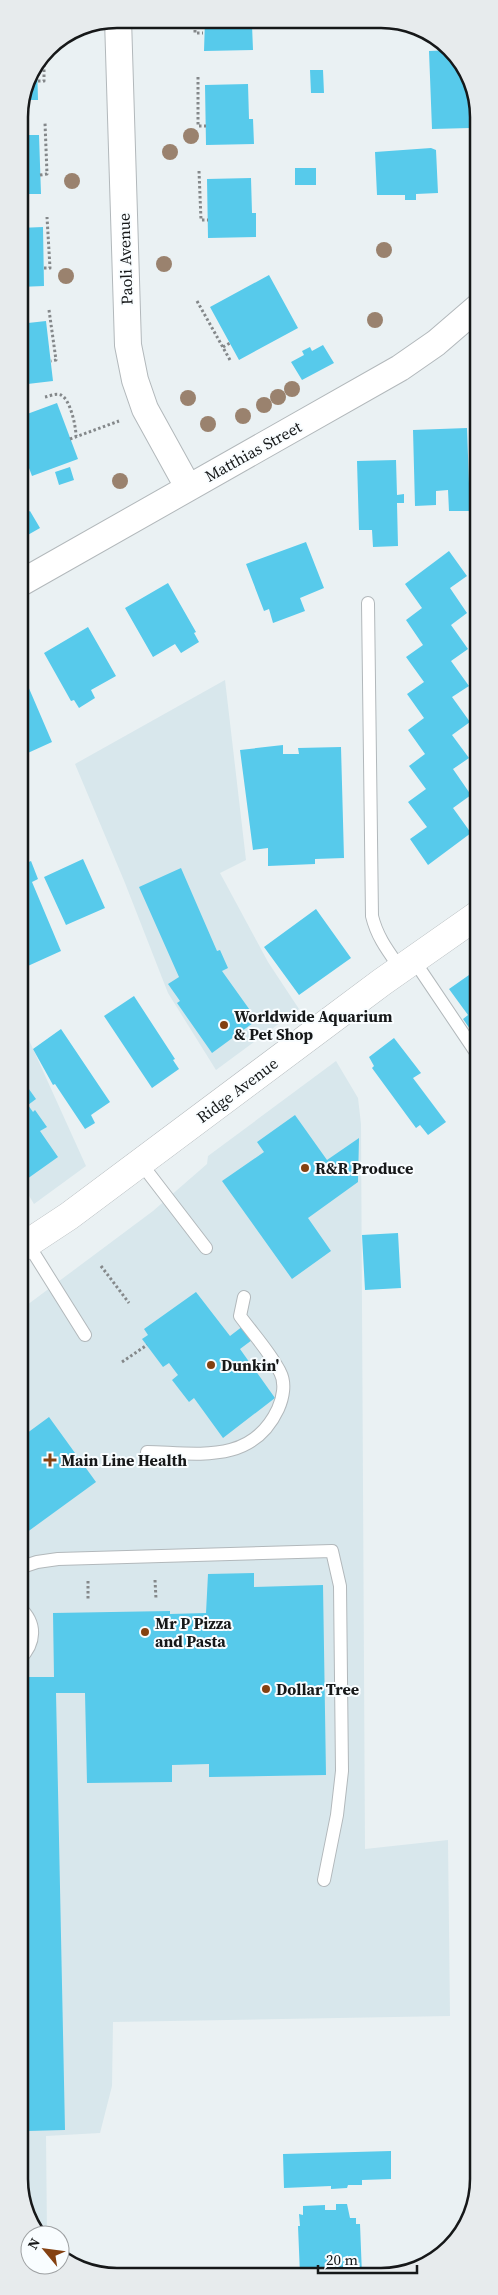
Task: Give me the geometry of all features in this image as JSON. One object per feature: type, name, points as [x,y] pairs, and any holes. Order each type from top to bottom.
[{"type":"main road","name":"Ridge Avenue","points":[[28,1244],[69,1216],[407,964],[470,920]]},
{"type":"street","name":"Paoli Avenue","points":[[118,28],[128,345],[135,380],[145,409],[188,486]]},
{"type":"street","name":"Matthias Street","points":[[28,579],[188,486],[400,368],[436,344],[470,313]]},
{"type":"lane","points":[[368,603],[372,916],[375,930],[382,942],[407,964],[470,1045]]},
{"type":"lane","points":[[140,1162],[206,1248]]},
{"type":"lane","points":[[28,1253],[85,1335]]},
{"type":"lane","points":[[146,1452],[205,1454],[230,1452],[263,1432],[274,1418],[281,1403],[284,1390],[281,1373],[240,1316],[244,1297]]},
{"type":"lane","points":[[28,1565],[58,1559],[332,1551],[340,1586],[342,1771],[337,1815],[324,1880]]},
{"type":"lane","points":[[28,1616],[32,1625],[33,1637],[28,1650]]},
{"type":"path","points":[[195,28],[195,33],[204,33]]},
{"type":"path","points":[[38,81],[44,81],[44,64]]},
{"type":"path","points":[[198,77],[198,126],[206,126]]},
{"type":"path","points":[[40,174],[47,174],[45,123]]},
{"type":"path","points":[[199,171],[201,220],[208,220]]},
{"type":"path","points":[[44,268],[50,268],[47,217]]},
{"type":"path","points":[[197,302],[230,360]]},
{"type":"path","points":[[49,310],[56,360],[51,361]]},
{"type":"path","points":[[223,347],[230,344]]},
{"type":"path","points":[[45,397],[59,395],[64,397],[76,424],[76,436]]},
{"type":"path","points":[[70,439],[120,420]]},
{"type":"path","points":[[101,1266],[129,1303]]},
{"type":"path","points":[[122,1362],[146,1345]]},
{"type":"shaded area","points":[[225,680],[246,860],[220,873],[268,962],[299,1009],[216,1070],[168,993],[125,883],[75,764]]},
{"type":"shaded area","points":[[28,1038],[86,1166],[34,1204],[28,1194]]},
{"type":"shaded area","points":[[336,1061],[358,1098],[361,1124],[365,1849],[448,1840],[450,2016],[113,2022],[112,2086],[100,2133],[46,2136],[47,2225],[40,2225],[34,2213],[28,2190],[28,1304],[153,1211],[207,1164],[208,1156]]},
{"type":"building","points":[[205,28],[252,28],[253,50],[204,51]]},
{"type":"building","points":[[442,50],[456,67],[466,88],[469,103],[470,128],[432,129],[429,51]]},
{"type":"building","points":[[310,70],[323,70],[324,93],[311,93]]},
{"type":"building","points":[[37,75],[38,100],[29,100]]},
{"type":"building","points":[[248,84],[249,119],[253,119],[254,144],[206,145],[205,85]]},
{"type":"building","points":[[28,135],[39,135],[41,194],[28,194]]},
{"type":"building","points":[[431,148],[436,150],[438,193],[416,194],[416,200],[405,200],[405,195],[377,195],[375,152]]},
{"type":"building","points":[[295,168],[316,168],[316,185],[295,185]]},
{"type":"building","points":[[251,178],[252,213],[256,213],[256,237],[208,238],[207,179]]},
{"type":"building","points":[[43,227],[44,286],[28,287],[28,228]]},
{"type":"building","points":[[269,275],[298,328],[239,360],[210,307]]},
{"type":"building","points":[[46,321],[53,381],[28,384],[28,323]]},
{"type":"building","points":[[323,345],[334,363],[302,380],[291,362],[304,355],[302,351],[310,347],[312,351]]},
{"type":"building","points":[[57,403],[78,459],[32,476],[28,465],[28,414]]},
{"type":"building","points":[[467,428],[470,511],[449,511],[448,490],[436,491],[436,505],[415,506],[413,430]]},
{"type":"building","points":[[396,460],[397,495],[404,494],[404,503],[397,503],[398,546],[373,547],[372,530],[359,530],[357,461]]},
{"type":"building","points":[[70,467],[74,480],[59,485],[55,472]]},
{"type":"building","points":[[30,511],[40,528],[28,535],[28,512]]},
{"type":"building","points":[[306,542],[324,588],[300,598],[305,611],[273,623],[269,609],[264,611],[246,564]]},
{"type":"building","points":[[449,551],[467,576],[450,588],[467,613],[451,625],[468,649],[451,661],[469,686],[452,697],[470,722],[452,735],[469,758],[453,769],[470,796],[453,808],[470,834],[428,865],[410,839],[427,827],[408,802],[426,789],[409,766],[425,754],[408,730],[424,718],[407,694],[424,682],[406,657],[423,645],[406,620],[422,608],[405,584]]},
{"type":"building","points":[[168,583],[196,632],[194,633],[199,642],[181,653],[175,644],[153,657],[125,608]]},
{"type":"building","points":[[88,627],[116,676],[91,690],[95,698],[79,708],[74,700],[71,701],[44,653]]},
{"type":"building","points":[[28,686],[52,742],[28,753]]},
{"type":"building","points":[[283,745],[283,754],[299,754],[298,748],[341,747],[344,858],[315,859],[315,864],[268,866],[268,848],[253,850],[240,750]]},
{"type":"building","points":[[83,859],[105,908],[66,925],[44,877]]},
{"type":"building","points":[[31,861],[38,879],[32,882],[61,951],[28,966],[28,862]]},
{"type":"building","points":[[181,868],[217,951],[220,950],[228,968],[222,971],[257,1020],[212,1053],[177,1003],[180,1001],[168,984],[179,977],[139,887]]},
{"type":"building","points":[[316,909],[351,958],[299,995],[264,947]]},
{"type":"building","points":[[470,974],[470,1029],[463,1019],[468,1015],[449,989]]},
{"type":"building","points":[[134,996],[175,1059],[173,1060],[179,1069],[152,1088],[104,1016]]},
{"type":"building","points":[[61,1029],[110,1102],[91,1115],[95,1123],[85,1129],[55,1084],[53,1085],[33,1049]]},
{"type":"building","points":[[394,1038],[421,1073],[413,1078],[446,1122],[428,1135],[420,1125],[416,1128],[372,1068],[374,1066],[369,1057]]},
{"type":"building","points":[[28,1088],[36,1099],[28,1105]]},
{"type":"building","points":[[28,1105],[33,1112],[35,1110],[47,1127],[40,1131],[58,1157],[28,1178]]},
{"type":"building","points":[[295,1115],[327,1160],[359,1138],[358,1182],[308,1218],[331,1251],[292,1279],[222,1181],[264,1152],[257,1142]]},
{"type":"building","points":[[398,1233],[401,1288],[365,1290],[362,1235]]},
{"type":"building","name":"Dunkin'","points":[[196,1292],[230,1336],[243,1326],[252,1340],[240,1349],[275,1398],[223,1438],[194,1398],[189,1402],[172,1380],[178,1375],[169,1363],[163,1367],[142,1339],[148,1335],[144,1329]]},
{"type":"building","name":"Main Line Health","points":[[49,1417],[96,1482],[28,1531],[28,1432]]},
{"type":"building","points":[[254,1573],[254,1587],[323,1585],[326,1775],[209,1777],[209,1764],[172,1765],[172,1782],[87,1783],[85,1693],[56,1693],[65,2130],[28,2131],[28,1677],[54,1677],[53,1613],[170,1611],[170,1614],[206,1613],[208,1574]]},
{"type":"building","points":[[28,2131],[29,2193],[28,2190]]},
{"type":"building","points":[[391,2151],[391,2179],[362,2180],[362,2185],[348,2185],[347,2188],[331,2189],[331,2186],[284,2188],[283,2154]]},
{"type":"building","points":[[336,2204],[347,2204],[350,2218],[356,2218],[356,2224],[360,2224],[362,2268],[300,2268],[298,2226],[300,2226],[299,2214],[303,2215],[303,2206],[325,2205],[325,2210],[336,2210]]},
{"type":"place","name":"Worldwide Aquarium & Pet Shop","points":[[224,1025]]},
{"type":"place","name":"R&R Produce","points":[[305,1168]]},
{"type":"place","name":"Dunkin'","points":[[211,1365]]},
{"type":"place","name":"Main Line Health","points":[[50,1460]]},
{"type":"place","name":"Mr P Pizza and Pasta","points":[[145,1632]]},
{"type":"place","name":"Dollar Tree","points":[[266,1689]]}]
